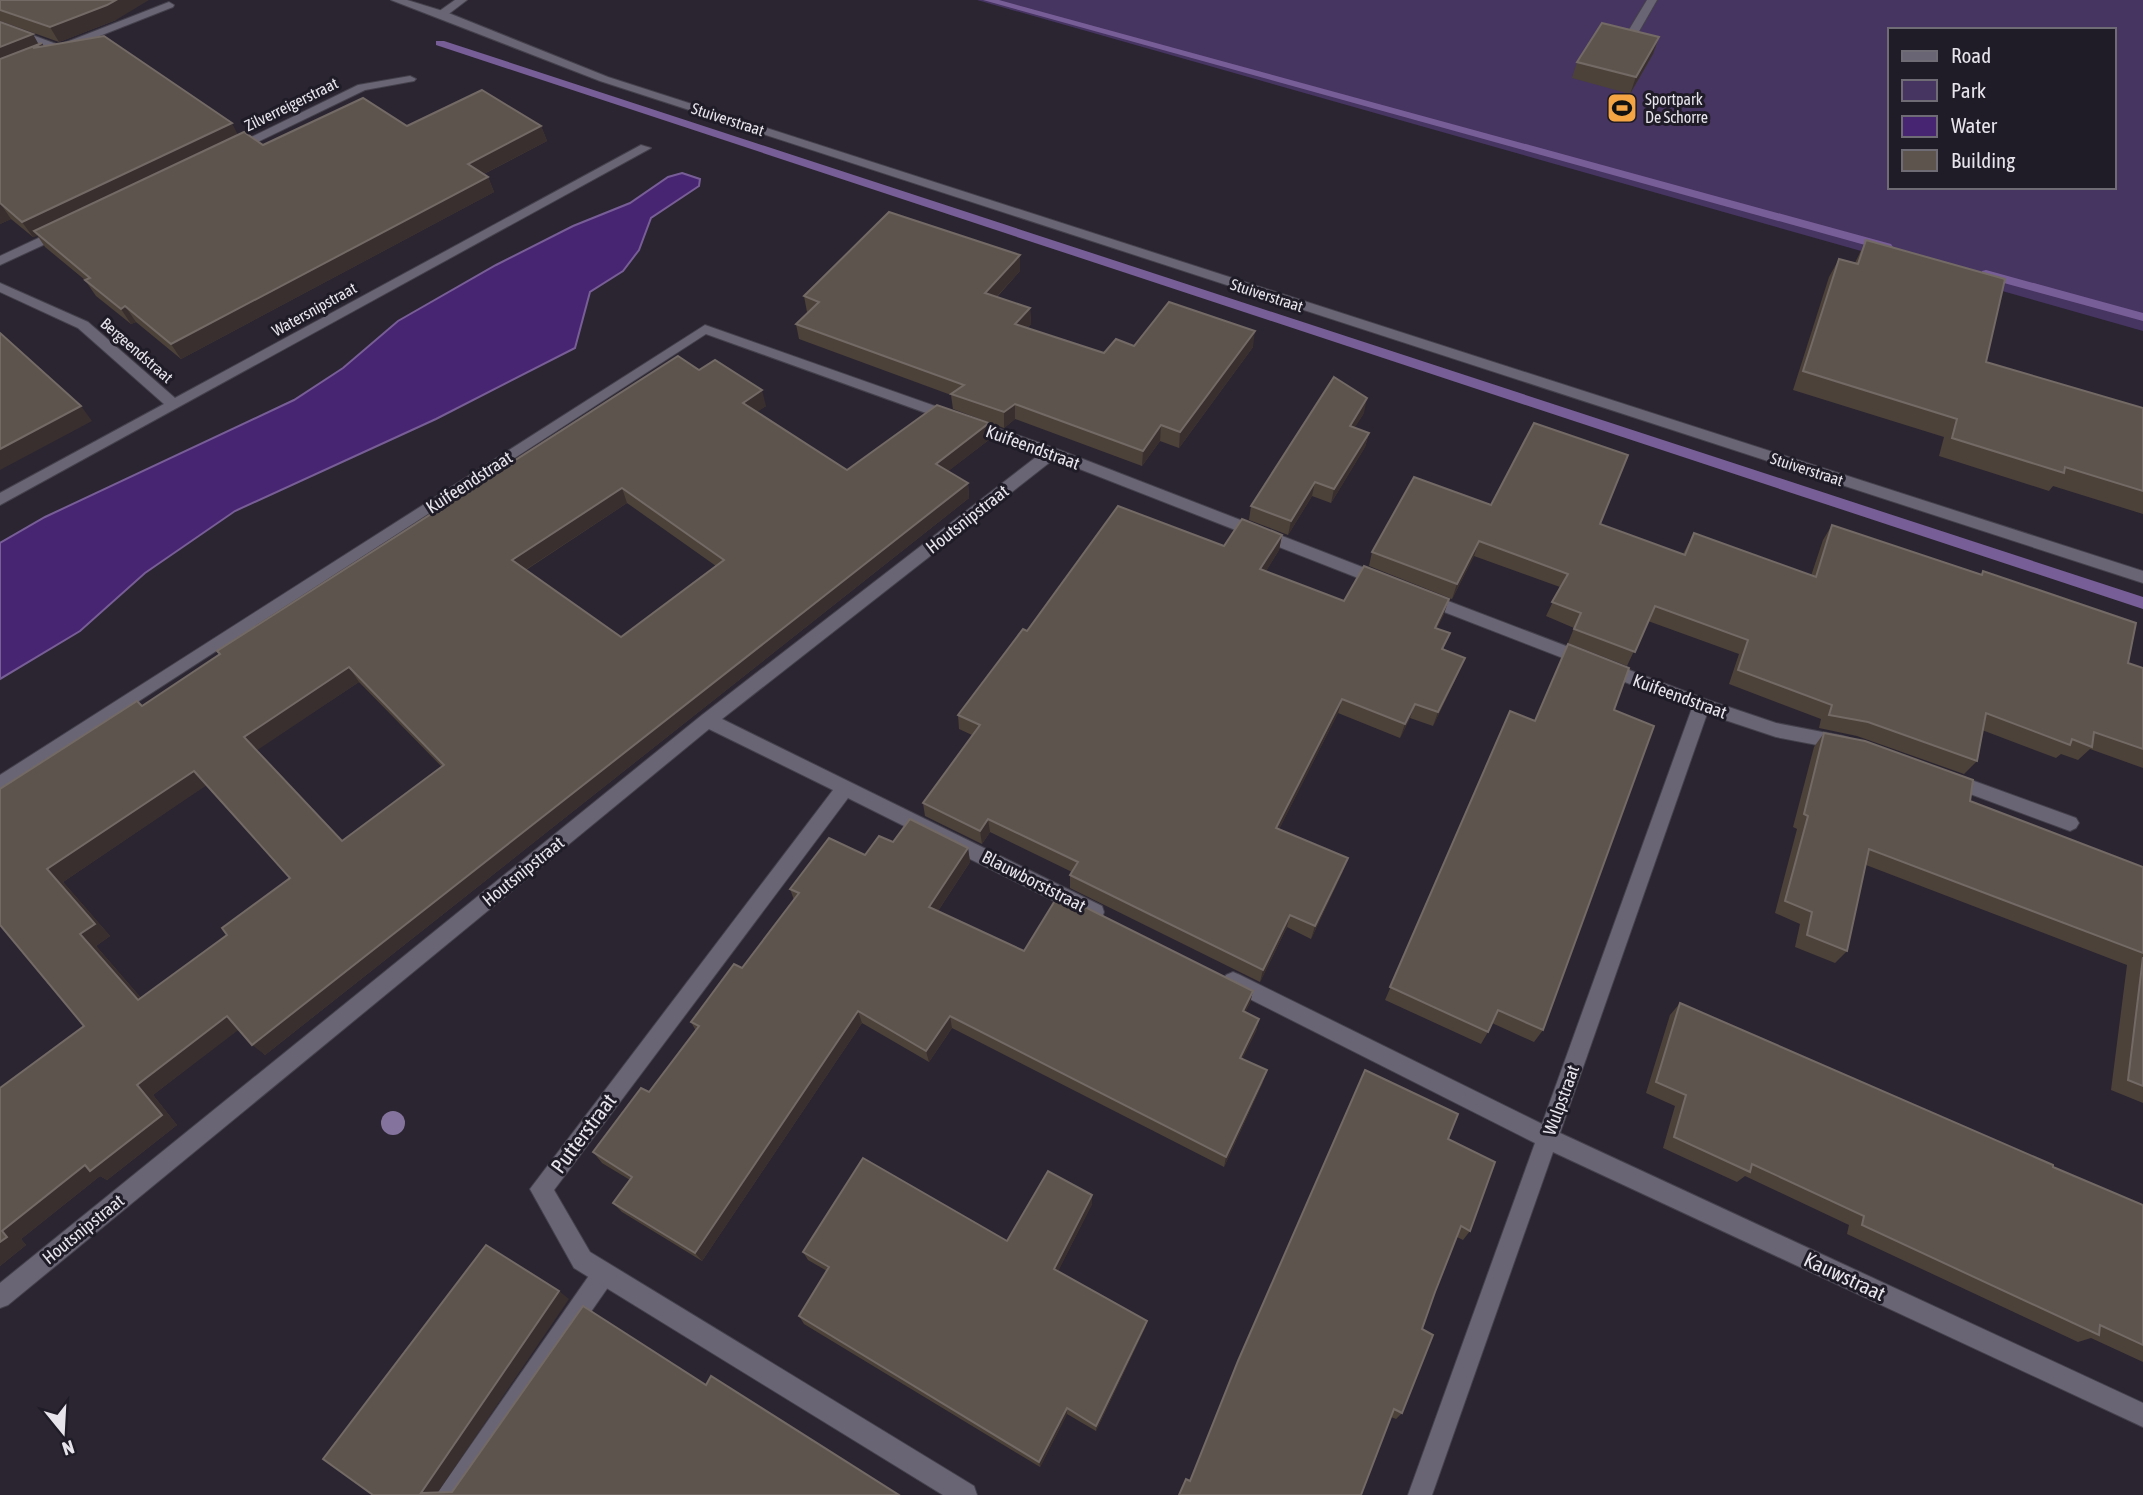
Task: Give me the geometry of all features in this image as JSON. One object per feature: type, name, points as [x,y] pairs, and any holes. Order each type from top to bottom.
[{"type":"street","name":"Stuiverstraat","points":[[396,0],[442,14],[604,79],[2143,577]]},
{"type":"street","points":[[442,14],[463,0]]},
{"type":"street","points":[[1630,38],[1652,0]]},
{"type":"street","points":[[47,54],[169,5]]},
{"type":"street","points":[[0,26],[59,50]]},
{"type":"street","name":"Zilverreigerstraat","points":[[224,153],[362,87],[410,79]]},
{"type":"street","name":"Watersnipstraat","points":[[0,500],[645,148]]},
{"type":"street","points":[[0,261],[75,225]]},
{"type":"street","name":"Bergeendstraat","points":[[0,287],[82,326],[174,405]]},
{"type":"street","name":"Kuifeendstraat","points":[[0,784],[705,330],[1052,453],[1703,705],[1776,730],[1856,745]]},
{"type":"street","name":"Houtsnipstraat","points":[[0,1297],[708,720],[1052,453]]},
{"type":"street","name":"Wulpstraat","points":[[1420,1495],[1703,705]]},
{"type":"street","name":"Blauwborststraat","points":[[708,720],[1109,919]]},
{"type":"street","points":[[1931,773],[2070,823]]},
{"type":"street","name":"Putterstraat","points":[[846,787],[541,1189],[582,1260],[965,1495]]},
{"type":"street","points":[[1222,975],[1547,1138]]},
{"type":"street","name":"Kauwstraat","points":[[1547,1138],[2143,1415]]},
{"type":"street","points":[[448,1495],[603,1275]]},
{"type":"green space","name":"Sportpark De Schorre","points":[[977,0],[2143,0],[2143,331]]},
{"type":"water","points":[[682,173],[700,179],[699,186],[651,218],[639,250],[623,271],[590,292],[575,348],[436,419],[235,511],[145,573],[80,631],[0,679],[0,543],[45,517],[294,400],[343,368],[398,321],[496,265],[573,226],[630,203],[668,177]]},
{"type":"building","points":[[0,0],[116,0],[50,27],[0,10]]},
{"type":"building","points":[[0,22],[33,34],[0,47]]},
{"type":"building","points":[[1602,23],[1659,37],[1636,77],[1577,62]]},
{"type":"building","points":[[104,36],[232,123],[22,222],[0,203],[0,59],[42,43],[33,48]]},
{"type":"building","points":[[482,90],[541,126],[468,164],[488,177],[171,344],[125,306],[121,309],[85,280],[90,278],[34,231],[244,132],[263,145],[363,98],[407,126]]},
{"type":"building","points":[[889,212],[1020,255],[985,293],[1030,308],[1015,324],[1104,353],[1116,339],[1134,346],[1169,302],[1255,331],[1180,432],[1161,425],[1143,451],[1015,404],[1004,412],[951,394],[964,385],[796,324],[819,302],[804,296]]},
{"type":"building","points":[[1866,240],[2005,279],[1986,362],[2143,408],[2143,491],[2065,467],[2064,473],[1952,438],[1957,419],[1803,371],[1839,259],[1858,264]]},
{"type":"building","points":[[0,333],[81,406],[0,449]]},
{"type":"building","points":[[678,356],[699,370],[715,360],[762,390],[743,403],[847,470],[937,405],[989,423],[936,464],[968,483],[252,1045],[227,1016],[137,1085],[162,1115],[90,1171],[85,1165],[2,1231],[7,1237],[0,1242],[0,1088],[84,1026],[0,925],[0,789],[137,701],[142,706],[220,654],[217,651]],"holes":[[[622,488],[724,560],[621,637],[512,560]],[[349,667],[444,765],[342,841],[244,737]],[[194,771],[290,878],[222,928],[227,935],[138,1000],[80,934],[95,924],[47,869]]]},
{"type":"building","points":[[1334,377],[1367,398],[1350,426],[1369,433],[1334,489],[1315,482],[1291,521],[1251,506]]},
{"type":"building","points":[[1534,423],[1628,455],[1600,524],[1685,555],[1694,533],[1816,577],[1832,525],[1982,575],[1983,571],[2136,623],[2128,663],[2143,668],[2143,749],[2094,732],[2092,747],[2072,739],[2070,745],[1986,713],[1977,761],[1868,722],[1829,715],[1832,705],[1738,670],[1748,640],[1655,606],[1635,652],[1574,629],[1581,613],[1552,602],[1568,574],[1479,541],[1457,584],[1372,552],[1414,477],[1491,505]]},
{"type":"building","points":[[1118,506],[1224,546],[1242,519],[1282,535],[1260,569],[1344,601],[1364,566],[1449,599],[1435,628],[1450,633],[1442,649],[1465,658],[1438,712],[1415,704],[1405,724],[1342,699],[1276,828],[1348,858],[1315,926],[1290,915],[1263,970],[1070,875],[1078,862],[988,819],[980,831],[923,803],[980,725],[958,715],[1023,629],[1027,631]]},
{"type":"building","points":[[1568,644],[1629,668],[1614,710],[1654,726],[1543,1030],[1498,1010],[1488,1032],[1390,987],[1510,711],[1535,721]]},
{"type":"building","points":[[1824,733],[1865,741],[1973,780],[1970,801],[2143,867],[2143,953],[1869,849],[1847,951],[1807,935],[1812,912],[1785,901],[1808,816],[1804,814]]},
{"type":"building","points":[[910,819],[968,848],[929,907],[1024,951],[1059,894],[1253,991],[1243,1011],[1259,1019],[1240,1058],[1267,1070],[1226,1157],[950,1016],[926,1051],[858,1011],[695,1253],[613,1203],[632,1177],[593,1152],[641,1088],[649,1092],[699,1026],[691,1022],[734,964],[742,968],[799,893],[790,889],[829,838],[865,855],[879,836],[893,842]]},
{"type":"building","points":[[2143,957],[2143,1086],[2128,1080]]},
{"type":"building","points":[[1680,1003],[2143,1205],[2143,1345],[2100,1325],[2099,1335],[1862,1225],[1864,1216],[1752,1164],[1750,1172],[1674,1137],[1686,1095],[1656,1082]]},
{"type":"building","points":[[1365,1070],[1458,1114],[1448,1139],[1495,1162],[1470,1231],[1461,1226],[1435,1292],[1422,1329],[1433,1335],[1402,1413],[1394,1409],[1361,1495],[1179,1495],[1186,1479],[1190,1481],[1238,1361]]},
{"type":"building","points":[[863,1158],[1007,1241],[1048,1171],[1092,1195],[1054,1269],[1147,1321],[1096,1426],[1067,1408],[1039,1462],[799,1316],[829,1267],[803,1252]]},
{"type":"building","points":[[486,1245],[559,1291],[421,1493],[452,1492],[583,1306],[706,1385],[711,1376],[899,1495],[373,1495],[323,1459]]},
{"type":"waterway","points":[[988,0],[1887,247]]},
{"type":"waterway","points":[[440,43],[2143,603]]},
{"type":"waterway","points":[[1986,274],[2143,317]]},
{"type":"place","name":"Sportpark De Schorre","points":[[1622,108]]}]
